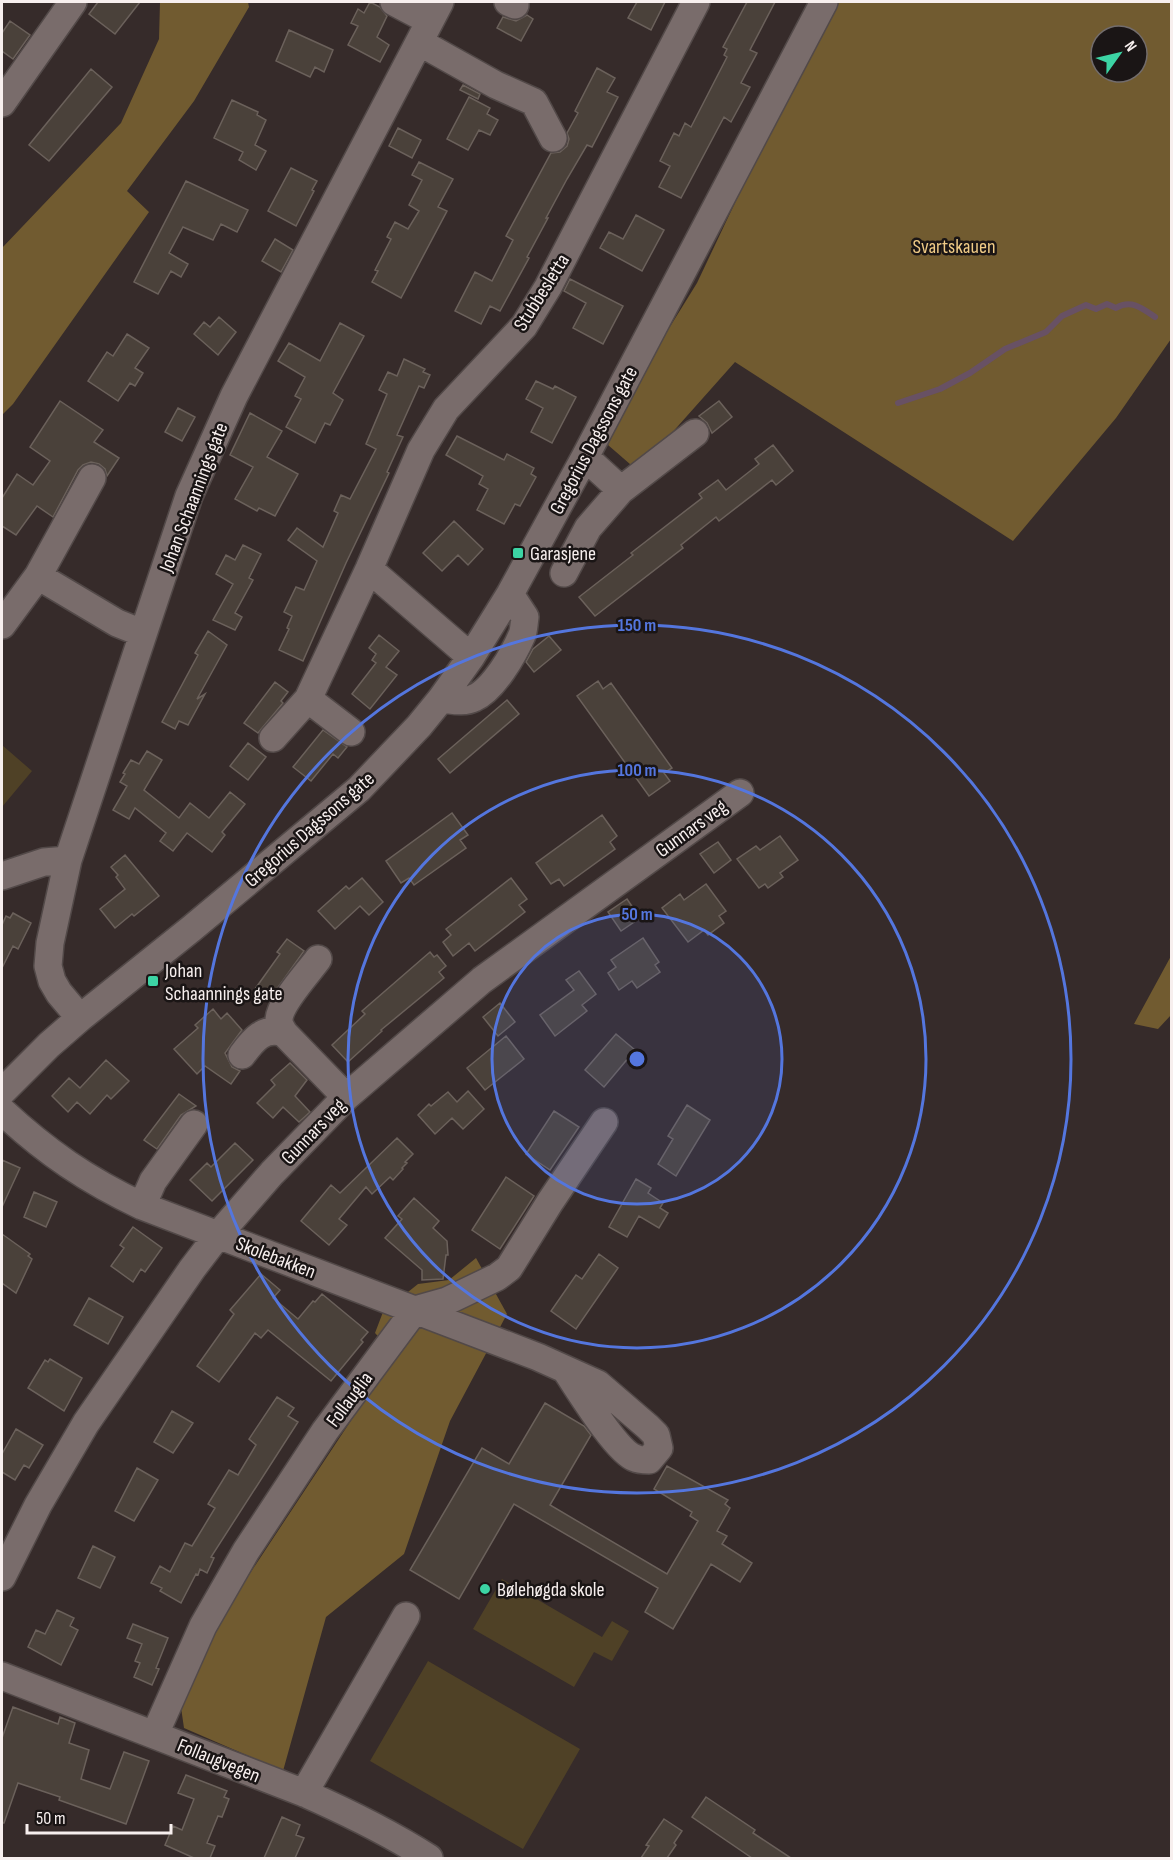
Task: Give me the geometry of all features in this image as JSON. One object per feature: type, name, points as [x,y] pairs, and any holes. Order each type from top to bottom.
[{"type":"street","points":[[2,103],[73,2]]},
{"type":"street","points":[[394,2],[430,22],[496,85],[534,102],[553,138]]},
{"type":"street","name":"Stubbesletta","points":[[273,738],[308,699],[369,569],[421,450],[446,410],[524,326],[548,287],[696,2]]},
{"type":"street","name":"Gregorius Dagssons gate","points":[[2,1092],[80,1018],[359,789],[441,699],[471,657],[510,594],[585,457],[824,2]]},
{"type":"street","name":"Johan Schaannings gate","points":[[80,1018],[52,981],[48,966],[50,943],[68,860],[189,496],[216,433],[298,270],[430,22]]},
{"type":"street","points":[[564,573],[588,528],[621,490],[695,433]]},
{"type":"street","points":[[585,457],[621,490]]},
{"type":"street","points":[[2,625],[38,576],[92,478]]},
{"type":"street","points":[[369,569],[471,657]]},
{"type":"street","points":[[38,576],[117,623],[142,633]]},
{"type":"street","points":[[441,699],[460,701],[475,698],[492,684],[510,660],[523,633],[525,617],[510,594]]},
{"type":"street","points":[[308,699],[351,732]]},
{"type":"street","name":"Gunnars veg","points":[[2,1578],[38,1505],[86,1423],[192,1269],[272,1173],[346,1097],[482,980],[740,793]]},
{"type":"street","points":[[2,876],[44,862],[68,860]]},
{"type":"street","points":[[318,960],[282,1008],[279,1018],[284,1033],[346,1097]]},
{"type":"street","points":[[242,1054],[253,1040],[264,1032],[275,1030],[284,1033]]},
{"type":"street","name":"Skolebakken","points":[[2,1111],[29,1136],[63,1162],[112,1192],[142,1206],[538,1357],[567,1372]]},
{"type":"street","points":[[415,1310],[447,1301],[509,1269],[550,1202],[604,1122]]},
{"type":"street","points":[[142,1206],[153,1181],[194,1124]]},
{"type":"street","name":"Follauglia","points":[[155,1734],[203,1626],[246,1551],[325,1431],[415,1310]]},
{"type":"street","points":[[304,1793],[406,1616]]},
{"type":"street","name":"Follaugvegen","points":[[2,1676],[155,1734],[344,1810],[401,1840],[429,1858]]},
{"type":"shaded area","points":[[2,745],[32,771],[2,807]]},
{"type":"shaded area","points":[[502,1579],[602,1637],[612,1621],[629,1631],[612,1661],[594,1652],[574,1687],[473,1629]]},
{"type":"shaded area","points":[[428,1661],[580,1749],[523,1849],[370,1761]]},
{"type":"green space","points":[[160,2],[248,2],[249,7],[194,101],[127,191],[149,212],[13,404],[2,415],[2,248],[121,123],[159,39]]},
{"type":"green space","name":"Svartskauen","points":[[836,2],[1171,2],[1171,339],[1116,418],[1013,541],[735,362],[638,471],[608,445],[635,383],[697,283],[760,150]]},
{"type":"green space","points":[[1171,956],[1171,1015],[1158,1029],[1134,1024]]},
{"type":"green space","points":[[476,1258],[507,1314],[450,1421],[404,1554],[326,1617],[283,1771],[184,1728],[178,1687],[223,1614],[395,1354],[375,1333],[383,1312],[418,1284],[449,1280]]},
{"type":"building","points":[[98,2],[140,2],[115,34],[89,14]]},
{"type":"building","points":[[370,2],[380,7],[387,16],[377,37],[389,45],[380,62],[348,45],[358,26],[351,23],[358,9],[364,13]]},
{"type":"building","points":[[637,2],[665,2],[651,30],[628,18]]},
{"type":"building","points":[[747,2],[775,2],[750,50],[757,53],[741,83],[750,87],[731,122],[724,117],[681,198],[659,187],[670,166],[660,161],[674,133],[679,136],[685,123],[691,127],[727,57],[724,55],[727,49],[723,47]]},
{"type":"building","points":[[527,15],[533,19],[521,41],[497,28],[503,17],[516,21]]},
{"type":"building","points":[[10,21],[30,35],[13,59],[2,51],[2,33]]},
{"type":"building","points":[[289,30],[333,50],[324,72],[315,67],[310,77],[276,61]]},
{"type":"building","points":[[597,68],[615,78],[607,92],[618,97],[592,147],[587,145],[567,179],[527,257],[529,258],[500,311],[490,306],[481,324],[455,311],[475,272],[492,281],[513,240],[506,236],[551,153],[560,152],[567,146],[569,139],[567,133],[578,113],[575,111]]},
{"type":"building","points":[[91,69],[112,87],[49,161],[29,145]]},
{"type":"building","points":[[463,85],[480,94],[478,99],[460,90]]},
{"type":"building","points":[[469,97],[490,108],[487,114],[498,120],[490,135],[479,130],[468,150],[447,139]]},
{"type":"building","points":[[232,100],[258,112],[257,115],[266,120],[255,145],[266,151],[256,170],[239,160],[243,152],[214,138]]},
{"type":"building","points":[[398,128],[421,140],[412,158],[389,146]]},
{"type":"building","points":[[419,162],[453,179],[438,207],[447,211],[401,298],[372,282],[378,271],[375,270],[391,239],[387,237],[395,222],[408,229],[419,211],[409,205],[422,180],[412,175]]},
{"type":"building","points":[[291,168],[317,181],[296,226],[268,211]]},
{"type":"building","points":[[186,181],[248,210],[237,232],[221,224],[213,240],[183,227],[169,253],[188,264],[181,277],[171,271],[158,294],[134,282]]},
{"type":"building","points":[[636,215],[664,230],[642,271],[600,248],[609,232],[623,239]]},
{"type":"building","points":[[275,239],[293,250],[281,272],[262,261]]},
{"type":"building","points":[[570,279],[623,306],[603,344],[573,328],[586,303],[564,291]]},
{"type":"building","points":[[219,317],[236,332],[218,355],[194,334],[204,322],[210,327]]},
{"type":"building","points":[[340,323],[364,336],[333,393],[343,400],[330,425],[325,423],[315,443],[286,427],[301,399],[295,396],[305,377],[278,361],[289,343],[320,361]]},
{"type":"building","points":[[127,334],[149,348],[135,368],[143,373],[135,386],[130,383],[118,401],[88,381],[107,352],[113,356]]},
{"type":"building","points":[[404,359],[425,369],[423,372],[430,375],[424,388],[419,386],[397,435],[403,437],[387,472],[389,473],[303,661],[279,650],[289,629],[287,628],[292,616],[284,612],[296,587],[304,590],[317,561],[288,540],[297,528],[323,547],[338,513],[334,511],[341,495],[350,499],[376,449],[366,444],[387,394],[379,390],[388,372],[397,376]]},
{"type":"building","points":[[536,381],[553,389],[555,386],[576,397],[552,443],[531,432],[543,408],[526,399]]},
{"type":"building","points":[[60,401],[103,430],[94,442],[119,458],[107,476],[105,469],[99,464],[91,462],[83,465],[78,470],[53,517],[37,506],[16,535],[2,526],[2,498],[17,474],[33,485],[50,461],[30,447]]},
{"type":"building","points":[[719,401],[732,417],[712,433],[707,423],[699,416]]},
{"type":"building","points":[[178,408],[195,417],[182,441],[165,432]]},
{"type":"building","points":[[250,413],[282,431],[267,457],[298,474],[275,516],[259,508],[257,511],[235,499],[253,467],[230,455]]},
{"type":"building","points":[[457,436],[504,460],[507,454],[534,468],[531,474],[536,477],[520,506],[515,504],[504,524],[477,510],[488,489],[479,484],[483,476],[446,455]]},
{"type":"building","points":[[773,445],[793,471],[776,485],[772,480],[719,521],[716,517],[681,545],[683,548],[595,616],[579,597],[702,498],[699,494],[718,480],[726,490],[759,464],[755,459]]},
{"type":"building","points":[[454,521],[483,549],[468,565],[458,555],[442,571],[423,553]]},
{"type":"building","points":[[243,545],[261,554],[249,578],[253,580],[235,613],[242,617],[235,630],[213,620],[233,584],[216,574],[226,555],[235,560]]},
{"type":"building","points":[[208,631],[227,645],[197,699],[205,694],[188,725],[179,721],[175,729],[162,722],[198,655],[195,653]]},
{"type":"building","points":[[379,635],[399,651],[386,667],[397,675],[370,709],[352,694],[376,663],[372,660],[376,654],[369,648]]},
{"type":"building","points":[[549,636],[561,650],[534,672],[526,662],[533,649]]},
{"type":"building","points":[[598,681],[603,689],[611,683],[672,768],[664,773],[670,781],[649,796],[577,696]]},
{"type":"building","points":[[275,682],[288,692],[281,701],[283,703],[258,733],[244,723]]},
{"type":"building","points":[[507,700],[519,714],[450,773],[438,759]]},
{"type":"building","points":[[323,730],[347,747],[338,758],[333,754],[311,781],[293,767]]},
{"type":"building","points":[[248,743],[266,757],[248,780],[230,766]]},
{"type":"building","points":[[147,751],[162,760],[144,790],[179,818],[190,803],[209,818],[230,792],[245,804],[222,832],[225,835],[212,852],[187,833],[173,851],[160,841],[166,833],[135,808],[129,819],[113,810],[127,786],[120,782],[125,774],[123,773],[131,760],[139,764]]},
{"type":"building","points":[[452,813],[468,835],[460,840],[466,848],[414,885],[409,878],[401,883],[386,861]]},
{"type":"building","points":[[602,815],[617,836],[610,842],[615,849],[564,886],[559,879],[551,884],[536,863]]},
{"type":"building","points":[[780,836],[798,860],[780,873],[783,877],[768,888],[765,884],[759,888],[737,859],[756,846],[760,850]]},
{"type":"building","points":[[718,842],[731,860],[714,873],[700,854]]},
{"type":"building","points":[[125,855],[159,896],[115,928],[100,909],[125,889],[111,867]]},
{"type":"building","points":[[362,878],[383,902],[369,915],[360,906],[335,929],[318,911],[346,886],[349,889]]},
{"type":"building","points":[[511,878],[527,899],[519,905],[525,912],[475,951],[469,943],[453,956],[443,942],[451,935],[446,929]]},
{"type":"building","points":[[706,884],[726,911],[719,916],[724,923],[708,935],[704,930],[688,942],[662,908],[680,894],[684,900]]},
{"type":"building","points":[[627,899],[640,918],[621,931],[608,912]]},
{"type":"building","points":[[13,913],[31,923],[18,949],[13,946],[2,968],[2,925],[6,916],[10,918]]},
{"type":"building","points":[[643,938],[659,962],[655,965],[660,972],[637,988],[632,981],[619,990],[608,973],[616,967],[611,960]]},
{"type":"building","points":[[287,939],[304,951],[269,1000],[255,989],[280,954],[277,952]]},
{"type":"building","points":[[430,952],[434,957],[437,955],[446,966],[439,972],[444,978],[381,1030],[348,1062],[332,1045],[365,1014],[362,1011]]},
{"type":"building","points":[[579,971],[596,994],[582,1005],[587,1011],[555,1036],[540,1015],[574,990],[566,980]]},
{"type":"building","points":[[500,1003],[515,1022],[498,1036],[483,1017]]},
{"type":"building","points":[[213,1009],[221,1019],[227,1013],[242,1030],[225,1053],[232,1067],[240,1071],[231,1084],[205,1066],[197,1074],[174,1049],[198,1028],[195,1025]]},
{"type":"building","points":[[616,1034],[635,1050],[604,1087],[585,1070]]},
{"type":"building","points":[[506,1036],[524,1059],[485,1090],[467,1068]]},
{"type":"building","points":[[106,1060],[129,1081],[111,1099],[107,1095],[90,1114],[77,1102],[68,1112],[52,1096],[69,1078],[80,1088]]},
{"type":"building","points":[[290,1063],[307,1080],[295,1096],[310,1112],[299,1122],[283,1107],[273,1118],[257,1103],[275,1085],[271,1080]]},
{"type":"building","points":[[468,1091],[484,1109],[463,1129],[452,1118],[435,1134],[418,1115],[429,1104],[431,1106],[448,1092],[457,1102]]},
{"type":"building","points":[[179,1094],[196,1106],[181,1115],[157,1149],[144,1140]]},
{"type":"building","points":[[687,1105],[710,1120],[676,1176],[658,1164],[673,1139],[668,1136]]},
{"type":"building","points":[[554,1111],[579,1127],[550,1170],[526,1154]]},
{"type":"building","points":[[397,1138],[413,1154],[393,1180],[390,1177],[372,1194],[366,1187],[339,1219],[347,1225],[329,1245],[301,1221],[331,1185],[340,1193]]},
{"type":"building","points":[[235,1143],[253,1160],[212,1201],[190,1180],[207,1163],[211,1167]]},
{"type":"building","points":[[2,1160],[20,1168],[2,1207]]},
{"type":"building","points":[[506,1177],[534,1196],[500,1249],[472,1230]]},
{"type":"building","points":[[636,1179],[651,1188],[648,1193],[663,1203],[660,1208],[668,1213],[659,1228],[639,1216],[627,1237],[609,1227]]},
{"type":"building","points":[[34,1192],[57,1202],[46,1227],[24,1217]]},
{"type":"building","points":[[414,1198],[439,1221],[433,1228],[447,1241],[448,1255],[446,1255],[443,1279],[422,1280],[422,1270],[385,1238],[402,1219],[398,1216]]},
{"type":"building","points":[[133,1227],[162,1248],[145,1272],[141,1269],[133,1282],[111,1266],[124,1248],[120,1245]]},
{"type":"building","points":[[2,1234],[30,1254],[28,1256],[32,1259],[16,1293],[2,1283]]},
{"type":"building","points":[[599,1254],[618,1268],[576,1329],[551,1311],[576,1275],[582,1279]]},
{"type":"building","points":[[261,1274],[280,1290],[273,1298],[298,1319],[322,1294],[368,1332],[361,1340],[363,1342],[331,1381],[268,1330],[261,1338],[255,1333],[219,1382],[197,1366],[234,1314],[230,1310]]},
{"type":"building","points":[[89,1298],[123,1317],[108,1344],[74,1325]]},
{"type":"building","points":[[50,1359],[82,1378],[64,1411],[28,1388],[45,1360],[48,1362]]},
{"type":"building","points":[[277,1397],[294,1408],[288,1416],[298,1422],[211,1557],[214,1558],[207,1573],[200,1569],[181,1603],[160,1591],[162,1588],[151,1583],[160,1566],[170,1572],[185,1543],[192,1546],[215,1508],[208,1504],[229,1470],[238,1475],[256,1445],[249,1439]]},
{"type":"building","points":[[545,1403],[584,1426],[591,1435],[550,1505],[667,1574],[698,1521],[690,1516],[692,1512],[654,1489],[667,1466],[728,1500],[725,1504],[730,1508],[717,1531],[727,1536],[722,1544],[752,1563],[740,1582],[711,1564],[673,1629],[645,1612],[658,1588],[514,1504],[459,1599],[410,1570],[482,1448],[509,1464]]},
{"type":"building","points":[[172,1411],[193,1423],[173,1453],[154,1442]]},
{"type":"building","points":[[16,1429],[43,1445],[29,1468],[24,1465],[15,1480],[2,1472],[2,1454]]},
{"type":"building","points":[[137,1468],[158,1480],[134,1521],[115,1511]]},
{"type":"building","points":[[93,1546],[115,1557],[100,1588],[78,1578]]},
{"type":"building","points":[[57,1610],[74,1618],[70,1626],[78,1630],[61,1665],[28,1647],[36,1630],[45,1634]]},
{"type":"building","points":[[133,1624],[168,1638],[152,1685],[134,1677],[140,1663],[135,1661],[142,1644],[127,1638]]},
{"type":"building","points":[[13,1707],[58,1724],[60,1717],[75,1723],[69,1743],[89,1750],[81,1779],[110,1789],[124,1752],[149,1761],[126,1824],[59,1800],[60,1797],[18,1783],[4,1823],[2,1823],[2,1738]]},
{"type":"building","points":[[186,1775],[227,1791],[224,1797],[229,1799],[222,1817],[218,1816],[207,1843],[215,1846],[210,1858],[194,1858],[165,1845],[173,1826],[182,1830],[194,1799],[178,1793]]},
{"type":"building","points":[[706,1797],[755,1830],[753,1833],[791,1858],[752,1858],[692,1817]]},
{"type":"building","points":[[282,1817],[300,1825],[296,1835],[304,1838],[295,1858],[264,1858]]},
{"type":"building","points":[[664,1819],[682,1831],[674,1843],[676,1845],[667,1858],[641,1858],[649,1846],[646,1845]]},
{"type":"waterway","points":[[898,403],[940,389],[970,373],[1005,349],[1046,332],[1062,316],[1086,305],[1096,309],[1107,304],[1116,308],[1127,304],[1141,308],[1155,317]]},
{"type":"place","name":"Garasjene","points":[[518,553]]},
{"type":"place","name":"Johan Schaannings gate","points":[[153,981]]},
{"type":"place","name":"Bølehøgda skole","points":[[485,1589]]}]
